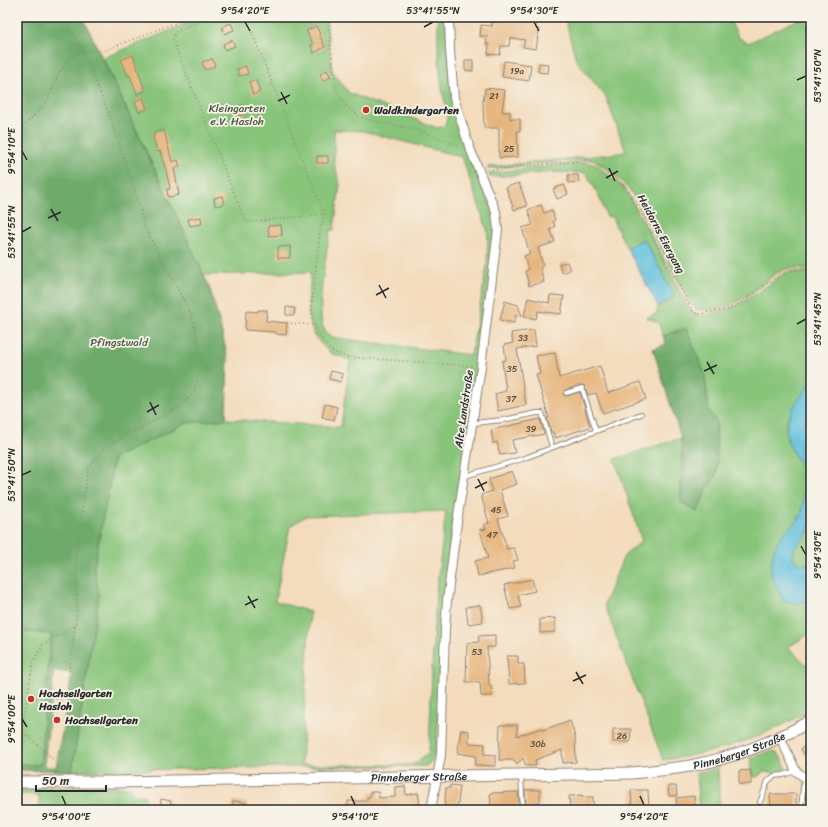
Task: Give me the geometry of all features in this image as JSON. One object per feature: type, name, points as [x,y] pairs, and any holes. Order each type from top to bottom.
[{"type":"main road","name":"Pinneberger Straße","points":[[17,782],[438,778],[632,773],[691,766],[728,757],[780,737],[811,721]]},
{"type":"street","name":"Alte Landstraße","points":[[431,810],[438,778],[441,754],[445,629],[457,522],[474,423],[498,238],[496,212],[469,146],[454,98],[450,51],[450,17]]},
{"type":"street","points":[[780,737],[796,771],[807,777]]},
{"type":"lane","points":[[566,393],[582,388],[596,431]]},
{"type":"lane","points":[[474,423],[503,420],[542,413],[552,447]]},
{"type":"lane","points":[[465,476],[522,459],[641,414]]},
{"type":"lane","points":[[760,802],[768,781],[774,776],[796,771]]},
{"type":"lane","points":[[521,776],[523,810]]},
{"type":"lane","points":[[801,810],[807,777]]},
{"type":"path","points":[[65,17],[82,51],[109,114],[134,185],[145,228],[192,316],[202,359],[194,393],[179,407],[104,448],[88,469],[76,555],[77,612],[68,672]]},
{"type":"path","points":[[17,133],[47,102],[58,74],[73,56],[82,51],[103,51],[190,17]]},
{"type":"path","points":[[209,17],[176,31],[173,41],[246,222],[324,214]]},
{"type":"path","points":[[246,17],[324,214],[320,231],[312,302],[312,318],[318,334],[331,351],[347,356],[481,367]]},
{"type":"path","points":[[327,17],[336,90],[347,107],[364,119],[417,130],[462,147],[469,146]]},
{"type":"path","name":"Heidorns Eiergang","points":[[480,171],[590,160],[598,164],[627,188],[692,310],[698,314],[726,310],[738,305],[780,274],[790,270],[811,271]]},
{"type":"path","points":[[287,323],[315,325]]},
{"type":"path","points":[[21,734],[33,663],[43,645],[76,625]]},
{"type":"path","points":[[28,697],[64,700]]},
{"type":"path","points":[[17,734],[27,736],[54,760]]},
{"type":"green space","name":"Pfingstwald","points":[[17,17],[83,17],[209,286],[228,359],[226,419],[186,423],[114,458],[94,567],[99,595],[72,771],[17,770],[17,764],[40,765],[51,634],[17,631]],"holes":[[[54,671],[72,673],[56,767],[44,767]]]},
{"type":"green space","name":"Kleingarten e.V. Hasloh","points":[[203,17],[326,17],[332,70],[349,93],[437,128],[445,126],[447,120],[438,53],[438,17],[446,17],[453,103],[463,142],[493,211],[496,226],[479,359],[454,513],[441,629],[437,745],[432,760],[426,766],[72,771],[99,595],[94,567],[114,458],[186,423],[227,419],[341,427],[350,360],[330,353],[314,336],[309,318],[308,302],[311,272],[204,275],[103,58]],"holes":[[[334,130],[363,131],[462,157],[488,232],[487,266],[471,355],[339,338],[331,336],[325,331],[321,311],[322,282],[330,230],[334,230],[340,184],[334,163]],[[446,511],[436,593],[429,752],[413,765],[301,765],[310,612],[275,601],[290,526],[306,516]]]},
{"type":"green space","points":[[565,17],[728,17],[739,38],[748,43],[804,17],[811,32],[811,135],[807,136],[811,144],[811,269],[789,268],[783,270],[735,303],[717,309],[696,309],[690,303],[634,196],[620,180],[601,165],[589,159],[488,169],[488,167],[626,152],[606,97],[576,60]]},
{"type":"green space","points":[[587,162],[598,166],[625,189],[660,252],[687,306],[693,313],[702,315],[730,309],[786,273],[794,271],[811,272],[811,383],[787,419],[786,426],[787,440],[801,465],[804,476],[805,485],[802,514],[774,549],[771,570],[778,591],[796,603],[811,600],[811,633],[788,647],[811,669],[811,710],[776,728],[739,743],[721,749],[663,760],[604,604],[624,556],[642,541],[615,459],[681,438],[681,502],[697,512],[708,487],[717,473],[716,422],[709,412],[705,375],[686,328],[663,336],[658,322],[647,318],[657,313],[658,306],[675,297],[644,239],[627,248],[611,216],[607,217],[598,194],[586,173],[560,172],[490,177],[489,173]]},
{"type":"green space","points":[[686,328],[705,375],[709,412],[716,421],[717,473],[708,487],[697,512],[681,502],[681,438],[653,349],[666,344],[663,336]]},
{"type":"green space","points":[[811,517],[811,565],[797,563],[793,558],[794,548],[800,541]]},
{"type":"green space","name":"Hochseilgarten Hasloh","points":[[17,631],[51,634],[40,765],[17,764]]},
{"type":"green space","points":[[772,751],[777,753],[786,767],[781,773],[763,772],[757,777],[753,777],[750,758]]},
{"type":"green space","points":[[718,768],[720,810],[699,810],[696,773]]},
{"type":"green space","points":[[17,787],[131,787],[132,795],[144,795],[148,810],[39,810],[39,795],[17,794]]},
{"type":"water","points":[[644,239],[675,297],[658,306],[627,248]]},
{"type":"water","points":[[811,383],[811,517],[807,534],[794,548],[793,558],[797,563],[811,565],[811,600],[796,603],[784,601],[774,582],[771,569],[776,544],[783,534],[798,520],[802,512],[805,480],[802,468],[791,448],[787,430],[790,413]]},
{"type":"building","points":[[492,17],[537,17],[536,29],[539,29],[536,49],[523,47],[525,40],[510,38],[509,46],[501,46],[500,55],[488,54],[489,44],[486,44],[487,36],[480,36],[481,25],[492,26]]},
{"type":"building","points":[[231,23],[234,30],[224,34],[222,27]]},
{"type":"building","points":[[316,26],[325,47],[314,53],[311,45],[313,44],[306,31]]},
{"type":"building","points":[[232,40],[235,46],[225,50],[223,44]]},
{"type":"building","points":[[133,55],[145,91],[137,94],[130,75],[128,76],[121,60]]},
{"type":"building","points":[[213,59],[215,66],[205,70],[202,62]]},
{"type":"building","points":[[465,60],[473,60],[473,71],[465,70]]},
{"type":"building","points":[[504,61],[531,65],[529,81],[502,77]]},
{"type":"building","points":[[539,63],[548,64],[547,73],[538,72]]},
{"type":"building","points":[[246,66],[248,74],[239,76],[237,69]]},
{"type":"building","points":[[327,70],[331,77],[323,81],[320,74]]},
{"type":"building","points":[[256,80],[260,92],[253,95],[249,82]]},
{"type":"building","points":[[485,88],[505,90],[502,112],[510,112],[510,119],[520,119],[520,131],[517,131],[518,157],[499,158],[499,128],[484,128],[483,102]]},
{"type":"building","points":[[143,98],[147,109],[139,112],[135,101]]},
{"type":"building","points":[[243,105],[246,114],[238,116],[236,107]]},
{"type":"building","points":[[164,130],[172,162],[178,160],[180,167],[174,168],[179,195],[168,197],[167,189],[170,189],[166,170],[160,151],[157,152],[153,137],[153,133]]},
{"type":"building","points":[[317,156],[328,156],[328,163],[317,163]]},
{"type":"building","points":[[568,175],[578,175],[579,182],[568,183]]},
{"type":"building","points":[[519,183],[527,206],[514,210],[506,187]]},
{"type":"building","points":[[564,185],[568,194],[557,199],[553,189]]},
{"type":"building","points":[[222,196],[224,204],[215,206],[214,198]]},
{"type":"building","points":[[541,205],[544,213],[552,210],[555,220],[553,221],[555,227],[550,229],[555,242],[538,248],[543,266],[540,267],[544,282],[529,286],[525,271],[528,270],[524,256],[530,254],[522,228],[533,225],[528,210]]},
{"type":"building","points":[[201,217],[202,224],[190,226],[188,219]]},
{"type":"building","points":[[281,225],[282,235],[269,236],[268,226]]},
{"type":"building","points":[[290,246],[290,258],[278,258],[278,247]]},
{"type":"building","points":[[567,262],[570,270],[562,273],[559,264]]},
{"type":"building","points":[[550,295],[564,296],[561,314],[538,311],[536,319],[524,316],[528,298],[549,303]]},
{"type":"building","points":[[505,301],[518,305],[522,316],[516,315],[514,323],[500,320]]},
{"type":"building","points":[[286,307],[295,308],[294,315],[286,315]]},
{"type":"building","points":[[258,310],[267,310],[266,321],[287,323],[286,335],[276,334],[276,332],[245,330],[246,311],[258,312]]},
{"type":"building","points":[[534,330],[536,346],[517,349],[526,405],[498,411],[495,394],[506,391],[502,361],[506,360],[504,345],[513,343],[511,333]]},
{"type":"building","points":[[555,353],[559,378],[600,366],[608,393],[640,382],[646,399],[603,413],[596,393],[588,395],[584,385],[565,390],[563,394],[566,396],[580,392],[590,427],[555,438],[553,432],[551,432],[547,418],[549,418],[536,375],[540,374],[536,356]]},
{"type":"building","points":[[331,371],[343,374],[341,382],[329,379]]},
{"type":"building","points":[[325,404],[337,407],[334,420],[322,417]]},
{"type":"building","points":[[540,419],[544,434],[512,440],[515,453],[500,455],[497,442],[493,443],[491,430]]},
{"type":"building","points":[[512,471],[517,484],[500,490],[508,516],[498,519],[507,549],[514,548],[518,560],[513,561],[515,568],[478,576],[475,561],[488,558],[480,530],[486,529],[484,525],[489,523],[481,495],[492,491],[489,479]]},
{"type":"building","points":[[532,579],[535,591],[518,595],[521,607],[510,609],[504,585]]},
{"type":"building","points":[[480,605],[483,622],[468,624],[466,607]]},
{"type":"building","points":[[555,618],[555,632],[540,633],[540,619]]},
{"type":"building","points":[[495,635],[495,647],[487,647],[489,685],[491,685],[492,696],[481,696],[480,682],[466,682],[467,643],[479,642],[478,636]]},
{"type":"building","points":[[507,656],[518,656],[518,664],[524,664],[525,683],[509,684]]},
{"type":"building","points":[[570,720],[575,737],[576,762],[563,763],[562,750],[535,760],[536,766],[526,766],[523,758],[517,764],[514,760],[499,760],[500,725],[517,725],[517,736],[542,728],[543,730]]},
{"type":"building","points":[[613,729],[631,729],[630,742],[613,742]]},
{"type":"building","points":[[461,730],[469,731],[469,743],[485,744],[484,754],[495,755],[495,766],[475,765],[476,756],[457,753]]},
{"type":"building","points":[[811,742],[811,764],[801,749]]},
{"type":"building","points":[[751,770],[751,784],[739,784],[739,771]]},
{"type":"building","points":[[450,785],[460,786],[457,810],[444,810],[446,788],[450,788]]},
{"type":"building","points":[[405,786],[406,795],[418,793],[420,804],[417,804],[418,807],[348,810],[348,801],[367,801],[367,797],[370,797],[370,792],[378,792],[379,798],[395,797],[395,787]]},
{"type":"building","points":[[668,786],[676,786],[677,796],[669,796]]},
{"type":"building","points":[[525,790],[540,790],[540,803],[536,803],[536,810],[526,810]]},
{"type":"building","points":[[631,790],[648,790],[649,810],[632,810]]},
{"type":"building","points":[[518,792],[519,810],[491,810],[490,793]]},
{"type":"building","points":[[770,794],[796,794],[796,808],[771,810]]},
{"type":"building","points":[[582,795],[582,797],[593,797],[593,810],[570,810],[569,796]]},
{"type":"building","points":[[694,796],[695,809],[677,810],[676,798]]},
{"type":"building","points":[[161,799],[171,801],[170,810],[160,810]]},
{"type":"building","points":[[233,801],[247,803],[246,810],[232,810]]},
{"type":"place","name":"Waldkindergarten","points":[[366,110]]},
{"type":"place","name":"Hochseilgarten Hasloh","points":[[31,699]]},
{"type":"place","name":"Hochseilgarten","points":[[57,720]]}]
